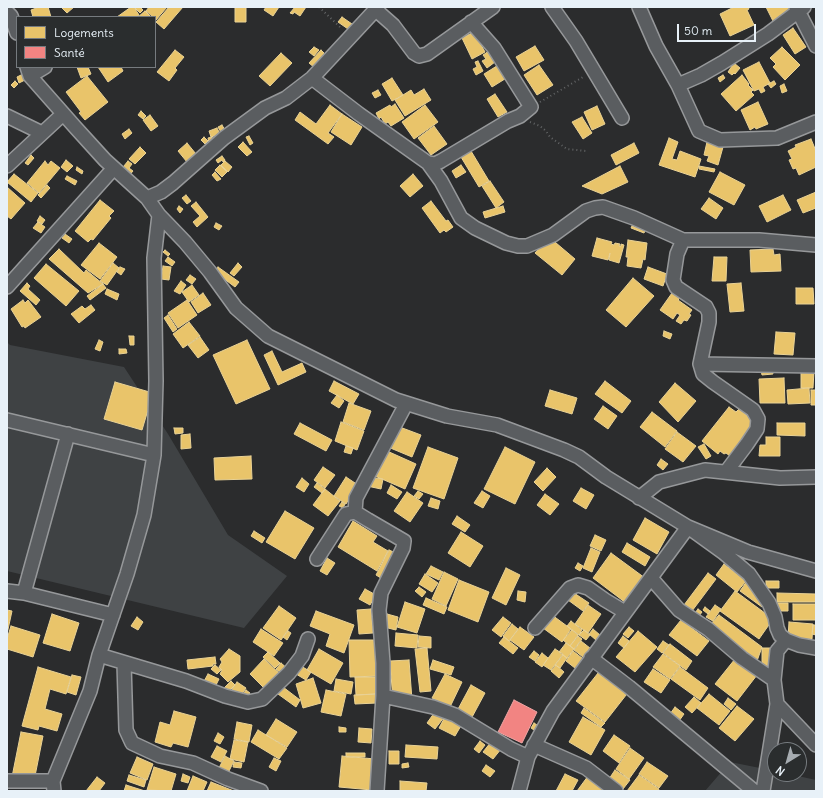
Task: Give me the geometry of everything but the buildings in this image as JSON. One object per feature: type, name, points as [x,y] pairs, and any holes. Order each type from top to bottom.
[{"type":"street","points":[[147,198],[161,192],[173,183],[224,138],[265,108],[286,98],[312,78],[377,8],[393,25],[414,53],[419,56],[427,54],[493,7]]},
{"type":"street","points":[[552,7],[576,41],[593,72],[622,118]]},
{"type":"street","points":[[639,7],[656,46],[678,85],[699,131],[720,140],[777,138],[816,122]]},
{"type":"street","points":[[678,85],[701,75],[768,34],[799,8],[816,46]]},
{"type":"street","points":[[7,12],[11,16],[16,30]]},
{"type":"street","points":[[428,163],[435,164],[441,161],[508,121],[520,116],[531,107],[494,48],[471,22]]},
{"type":"street","points":[[42,68],[29,72],[63,114],[105,160],[147,198],[159,215],[195,254],[236,308],[268,336],[406,404],[447,416],[497,425],[579,457],[639,498],[688,527],[724,553],[749,574],[769,604],[775,617],[780,635],[786,640],[799,645],[816,648]]},
{"type":"street","points":[[312,78],[359,114],[428,163],[447,191],[461,218],[475,228],[506,243],[518,246],[527,246],[553,235],[586,211],[603,207],[634,218],[683,240],[759,240],[816,245]]},
{"type":"street","points":[[7,166],[63,114]]},
{"type":"street","points":[[7,116],[42,133]]},
{"type":"street","points":[[7,287],[114,168]]},
{"type":"street","points":[[7,781],[54,786],[90,691],[99,655],[144,515],[154,455],[156,381],[154,258],[159,215]]},
{"type":"street","points":[[683,240],[677,254],[673,280],[676,287],[706,307],[709,313],[709,322],[700,364],[703,374],[753,410],[758,419],[757,429],[726,472]]},
{"type":"street","points":[[700,364],[816,366]]},
{"type":"street","points":[[355,512],[356,498],[406,404]]},
{"type":"street","points":[[7,420],[154,455]]},
{"type":"street","points":[[24,593],[68,434]]},
{"type":"street","points":[[639,498],[659,482],[705,470],[780,478],[816,478]]},
{"type":"street","points":[[317,559],[346,514],[355,512],[404,541],[403,548],[381,593],[379,610],[383,663],[383,696],[377,791]]},
{"type":"street","points":[[688,527],[748,552],[816,571]]},
{"type":"street","points":[[519,791],[528,757],[552,711],[688,527]]},
{"type":"street","points":[[651,578],[679,610],[708,629],[742,658],[774,680]]},
{"type":"street","points":[[535,628],[570,588],[578,585],[588,588],[625,612]]},
{"type":"street","points":[[7,591],[24,593],[113,615]]},
{"type":"street","points":[[99,655],[186,680],[225,696],[248,702],[262,699],[289,673],[302,656],[308,640]]},
{"type":"street","points":[[763,791],[777,704],[774,680],[777,651],[786,640]]},
{"type":"street","points":[[591,658],[628,686],[754,791]]},
{"type":"street","points":[[124,663],[126,730],[132,743],[160,756],[193,763],[228,779],[261,791]]},
{"type":"street","points":[[383,696],[433,707],[455,715],[510,749],[528,757]]},
{"type":"street","points":[[777,704],[816,745]]},
{"type":"street","points":[[534,745],[586,768],[616,791]]},
{"type":"path","points":[[319,7],[351,37]]},
{"type":"path","points":[[531,107],[593,72]]},
{"type":"path","points":[[520,116],[540,126],[550,137],[567,149],[586,151]]},
{"type":"shaded area","points":[[7,342],[10,345],[124,367],[168,434],[228,535],[287,576],[244,628],[7,571]]},
{"type":"shaded area","points":[[730,762],[767,769],[767,782],[807,782],[807,778],[816,780],[816,791],[705,791]]}]
